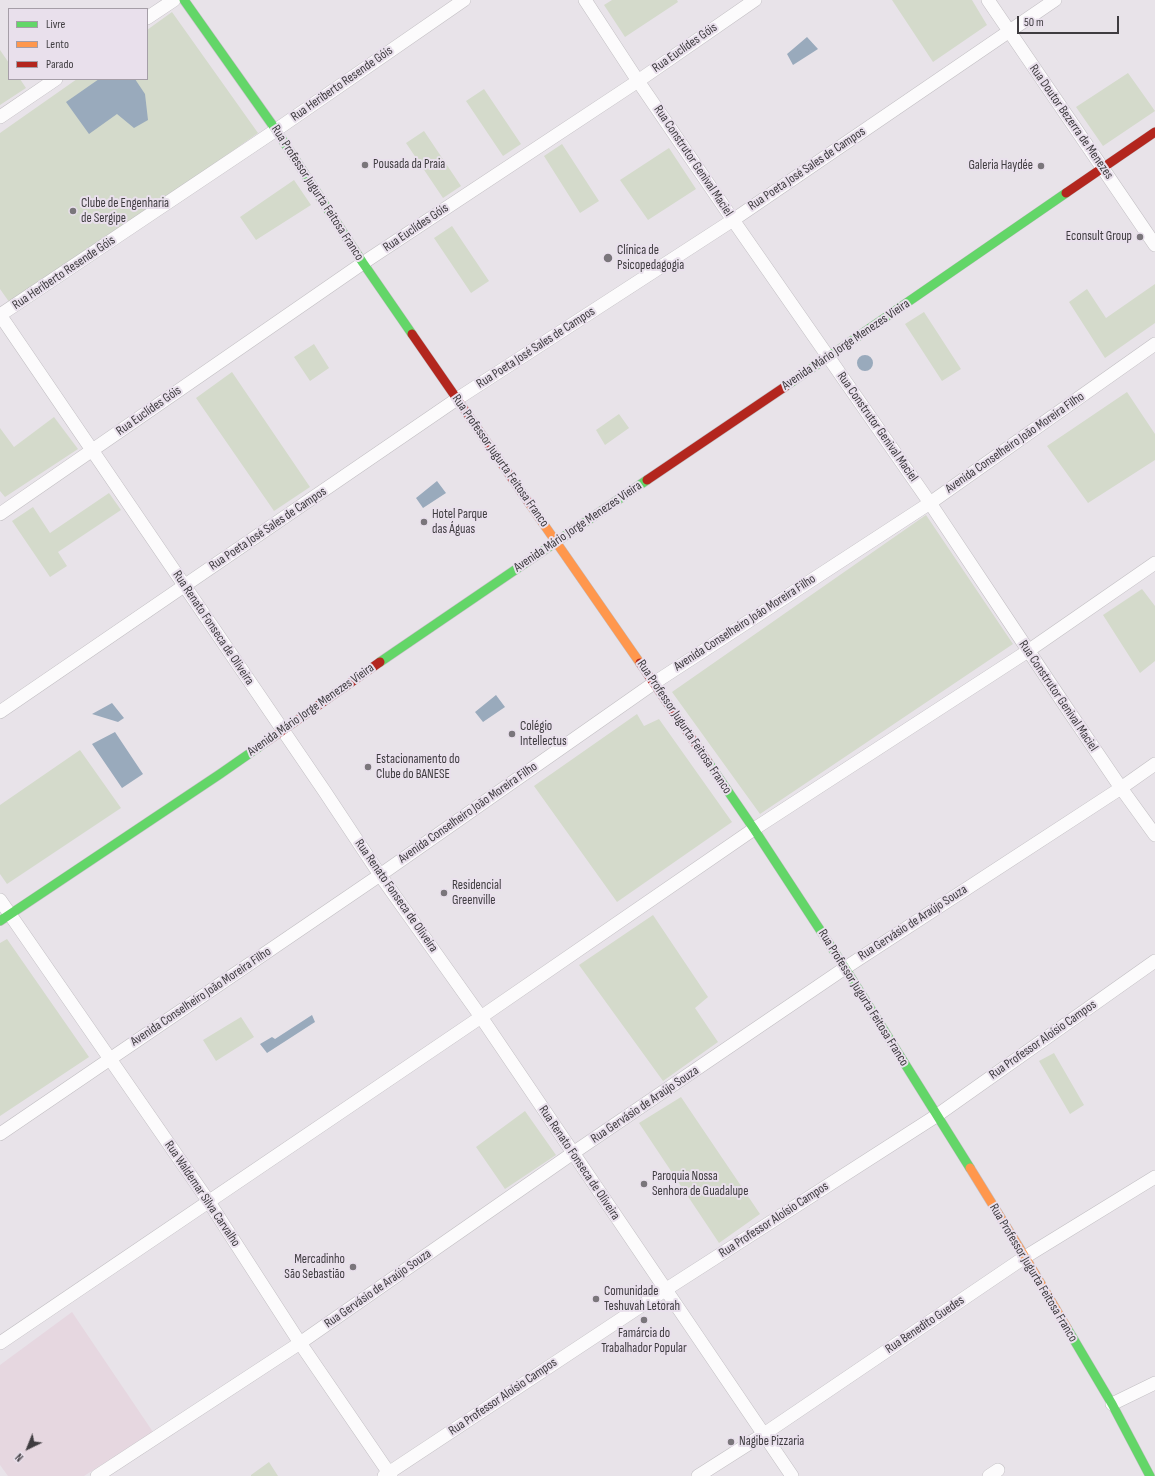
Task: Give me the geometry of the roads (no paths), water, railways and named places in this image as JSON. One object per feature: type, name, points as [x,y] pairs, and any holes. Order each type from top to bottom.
[{"type":"street","points":[[148,17],[174,0]]},
{"type":"street","name":"Rua Professor Jugurta Feitosa Franco","points":[[184,0],[276,130],[363,264],[754,829],[845,968],[1025,1257],[1112,1404],[1150,1476]]},
{"type":"street","name":"Rua Heriberto Resende Góis","points":[[0,315],[276,130],[464,0]]},
{"type":"street","name":"Rua Construtor Genival Maciel","points":[[585,0],[638,81],[930,503],[1028,651],[1121,788],[1155,835]]},
{"type":"street","name":"Rua Euclídes Góis","points":[[0,514],[363,264],[638,81],[755,0]]},
{"type":"street","name":"Rua Doutor Bezerra de Menezes","points":[[988,0],[1155,245]]},
{"type":"street","name":"Rua Poeta José Sales de Campos","points":[[0,712],[457,399],[733,220],[1055,0]]},
{"type":"street","points":[[0,117],[55,80]]},
{"type":"street","name":"Avenida Mário Jorge Menezes Vieira","points":[[5,918],[220,774],[556,541],[829,357],[1155,132]]},
{"type":"street","name":"Rua Renato Fonseca de Oliveira","points":[[0,315],[93,449],[380,875],[481,1017],[792,1476]]},
{"type":"street","name":"Avenida Conselheiro João Moreira Filho","points":[[0,1134],[380,875],[654,683],[930,503],[1155,344]]},
{"type":"street","points":[[0,1343],[481,1017],[754,829],[1028,651],[1155,563]]},
{"type":"street","name":"Rua Gervásio de Araújo Souza","points":[[97,1476],[300,1343],[573,1153],[845,968],[1121,788],[1155,764]]},
{"type":"street","name":"Rua Waldemar Silva Carvalho","points":[[0,900],[5,918],[110,1059],[209,1202],[300,1343],[388,1475]]},
{"type":"street","name":"Rua Professor Aloísio Campos","points":[[388,1475],[665,1290],[936,1116],[1155,962]]},
{"type":"street","name":"Rua Benedito Guedes","points":[[698,1476],[764,1434],[1025,1257],[1155,1177]]},
{"type":"street","points":[[1112,1404],[1155,1383]]},
{"type":"water","points":[[807,37],[818,49],[793,65],[787,54]]},
{"type":"water","points":[[98,80],[136,80],[145,94],[148,120],[134,128],[117,114],[89,134],[66,102]]},
{"type":"water","points":[[865,355],[872,360],[873,363],[868,370],[865,371],[858,366],[857,363],[862,356]]},
{"type":"water","points":[[437,481],[446,493],[423,508],[416,498]]},
{"type":"water","points":[[496,695],[505,707],[483,722],[475,712]]},
{"type":"water","points":[[112,703],[124,718],[118,722],[92,714]]},
{"type":"water","points":[[115,732],[143,774],[122,788],[92,744]]},
{"type":"water","points":[[312,1015],[315,1022],[267,1053],[260,1044],[272,1037],[275,1039]]},
{"type":"place","name":"Pousada da Praia","points":[[365,165]]},
{"type":"place","name":"Galeria Haydée","points":[[1041,166]]},
{"type":"place","name":"Clube de Engenharia de Sergipe","points":[[73,211]]},
{"type":"place","name":"Econsult Group","points":[[1140,237]]},
{"type":"place","name":"Clínica de Psicopedagogia","points":[[608,258]]},
{"type":"place","name":"Hotel Parque das Águas","points":[[424,522]]},
{"type":"place","name":"Colégio Intellectus","points":[[512,734]]},
{"type":"place","name":"Estacionamento do Clube do BANESE","points":[[368,767]]},
{"type":"place","name":"Residencial Greenville","points":[[444,893]]},
{"type":"place","name":"Paroquia Nossa Senhora de Guadalupe","points":[[644,1184]]},
{"type":"place","name":"Mercadinho São Sebastião","points":[[353,1267]]},
{"type":"place","name":"Comunidade Teshuvah Letorah","points":[[596,1299]]},
{"type":"place","name":"Famárcia do Trabalhador Popular","points":[[644,1320]]},
{"type":"place","name":"Nagibe Pizzaria","points":[[731,1442]]}]
